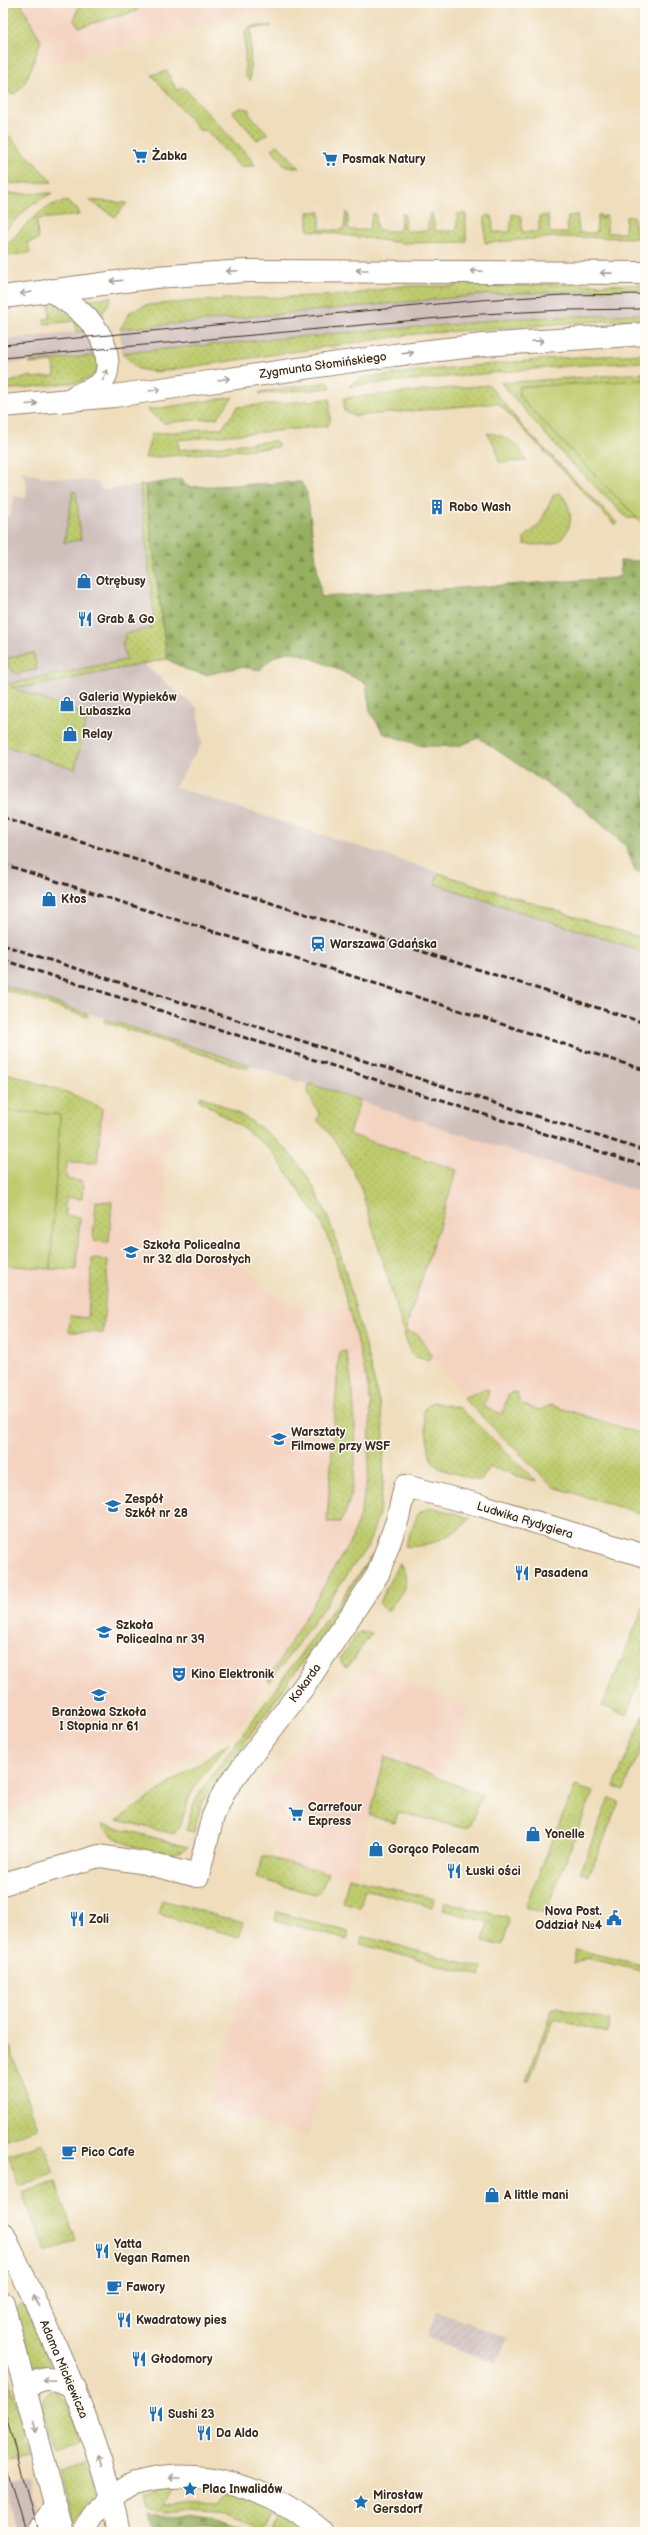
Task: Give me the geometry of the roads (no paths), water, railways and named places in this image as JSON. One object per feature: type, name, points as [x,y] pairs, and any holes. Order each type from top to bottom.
[{"type":"main road","points":[[3,298],[49,290],[155,277],[246,271],[645,273]]},
{"type":"main road","points":[[49,290],[76,307],[95,327],[104,343],[108,360],[107,372],[104,380],[95,387],[61,402]]},
{"type":"main road","name":"Zygmunta Słomińskiego","points":[[3,406],[61,402],[114,396],[303,367],[401,354],[645,334]]},
{"type":"main road","name":"Ludwika Rydygiera","points":[[405,1486],[483,1506],[645,1556]]},
{"type":"main road","name":"Kokarda","points":[[3,1884],[99,1856],[138,1862],[198,1876],[213,1816],[225,1790],[305,1685],[378,1574],[398,1518],[405,1486]]},
{"type":"main road","name":"Adama Mickiewicza","points":[[3,2234],[75,2388],[112,2498],[119,2532]]},
{"type":"main road","points":[[3,2303],[62,2532]]},
{"type":"main road","points":[[25,2389],[38,2379],[53,2379],[75,2388]]},
{"type":"main road","points":[[83,2532],[92,2516],[112,2498],[134,2484],[168,2478],[200,2478],[229,2482],[278,2500],[323,2532]]},
{"type":"main road","points":[[37,2532],[56,2505]]},
{"type":"tram line","points":[[3,345],[480,300],[564,295],[645,294]]},
{"type":"tram line","points":[[3,358],[482,314],[565,310],[645,309]]},
{"type":"tram line","points":[[3,2405],[38,2532]]},
{"type":"tram line","points":[[3,2455],[25,2532]]},
{"type":"railway","points":[[3,817],[645,1023]]},
{"type":"railway","points":[[3,864],[645,1070]]},
{"type":"railway","points":[[3,945],[645,1151]]},
{"type":"railway","points":[[3,960],[645,1166]]},
{"type":"place","name":"Żabka","points":[[140,156]]},
{"type":"place","name":"Posmak Natury","points":[[330,159]]},
{"type":"place","name":"Robo Wash","points":[[437,507]]},
{"type":"place","name":"Otrębusy","points":[[84,581]]},
{"type":"place","name":"Grab & Go","points":[[85,619]]},
{"type":"place","name":"Galeria Wypieków Lubaszka","points":[[67,704]]},
{"type":"place","name":"Relay","points":[[70,734]]},
{"type":"place","name":"Kłos","points":[[49,899]]},
{"type":"place","name":"Warszawa Gdańska","points":[[318,944]]},
{"type":"place","name":"Szkoła Policealna nr 32 dla Dorosłych","points":[[131,1252]]},
{"type":"place","name":"Warsztaty Filmowe przy WSF","points":[[279,1439]]},
{"type":"place","name":"Zespół Szkół nr 28","points":[[113,1506]]},
{"type":"place","name":"Pasadena","points":[[522,1573]]},
{"type":"place","name":"Szkoła Policealna nr 39","points":[[104,1632]]},
{"type":"place","name":"Kino Elektronik","points":[[179,1674]]},
{"type":"place","name":"Branżowa Szkoła I Stopnia nr 61","points":[[99,1695]]},
{"type":"place","name":"Carrefour Express","points":[[296,1814]]},
{"type":"place","name":"Yonelle","points":[[533,1834]]},
{"type":"place","name":"Gorąco Polecam","points":[[376,1849]]},
{"type":"place","name":"Łuski ości","points":[[454,1871]]},
{"type":"place","name":"Nova Post. Oddział №4","points":[[614,1918]]},
{"type":"place","name":"Zoli","points":[[77,1919]]},
{"type":"place","name":"Pico Cafe","points":[[69,2152]]},
{"type":"place","name":"A little mani","points":[[492,2195]]},
{"type":"place","name":"Yatta Vegan Ramen","points":[[102,2251]]},
{"type":"place","name":"Fawory","points":[[114,2287]]},
{"type":"place","name":"Kwadratowy pies","points":[[124,2320]]},
{"type":"place","name":"Głodomory","points":[[139,2359]]},
{"type":"place","name":"Sushi 23","points":[[156,2414]]},
{"type":"place","name":"Da Aldo","points":[[204,2433]]},
{"type":"place","name":"Plac Inwalidów","points":[[190,2489]]},
{"type":"place","name":"Mirosław Gersdorf","points":[[361,2502]]}]
